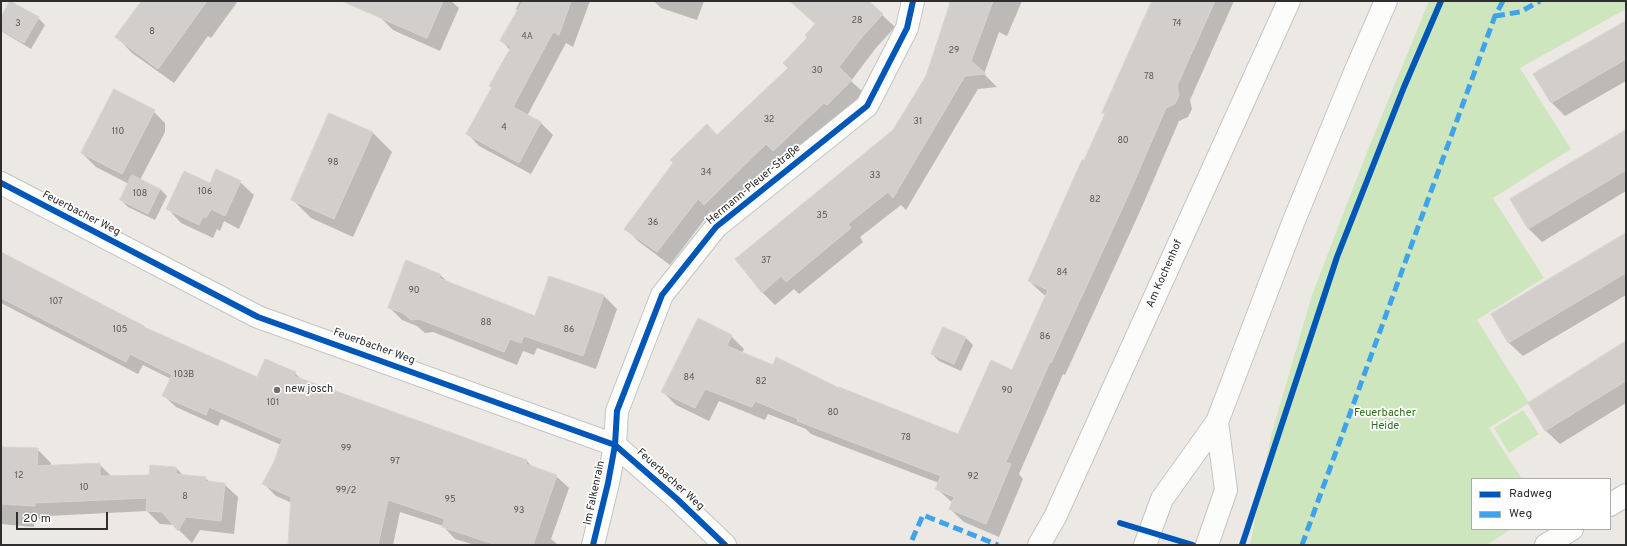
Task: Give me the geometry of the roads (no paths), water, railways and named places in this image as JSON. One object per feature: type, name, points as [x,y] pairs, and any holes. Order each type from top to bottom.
[{"type":"street","name":"Hermann-Pleuer-Straße","points":[[615,444],[617,411],[662,295],[716,227],[867,106],[907,28],[913,1]]},
{"type":"street","name":"Am Kochenhof","points":[[1039,545],[1058,510],[1289,1]]},
{"type":"street","points":[[1145,545],[1162,499],[1217,422],[1293,223],[1386,1]]},
{"type":"street","name":"Feuerbacher Weg","points":[[1,184],[258,317],[615,444],[677,499],[725,545]]},
{"type":"street","points":[[1207,545],[1226,490],[1217,422]]},
{"type":"street","name":"Im Falkenrain","points":[[593,545],[608,483],[615,444]]},
{"type":"street","points":[[1611,504],[1626,495]]},
{"type":"street","points":[[1546,545],[1570,530]]},
{"type":"place","name":"new josch","points":[[277,390]]},
{"type":"park label","name":"Feuerbacher Heide","points":[[1385,420]]}]
